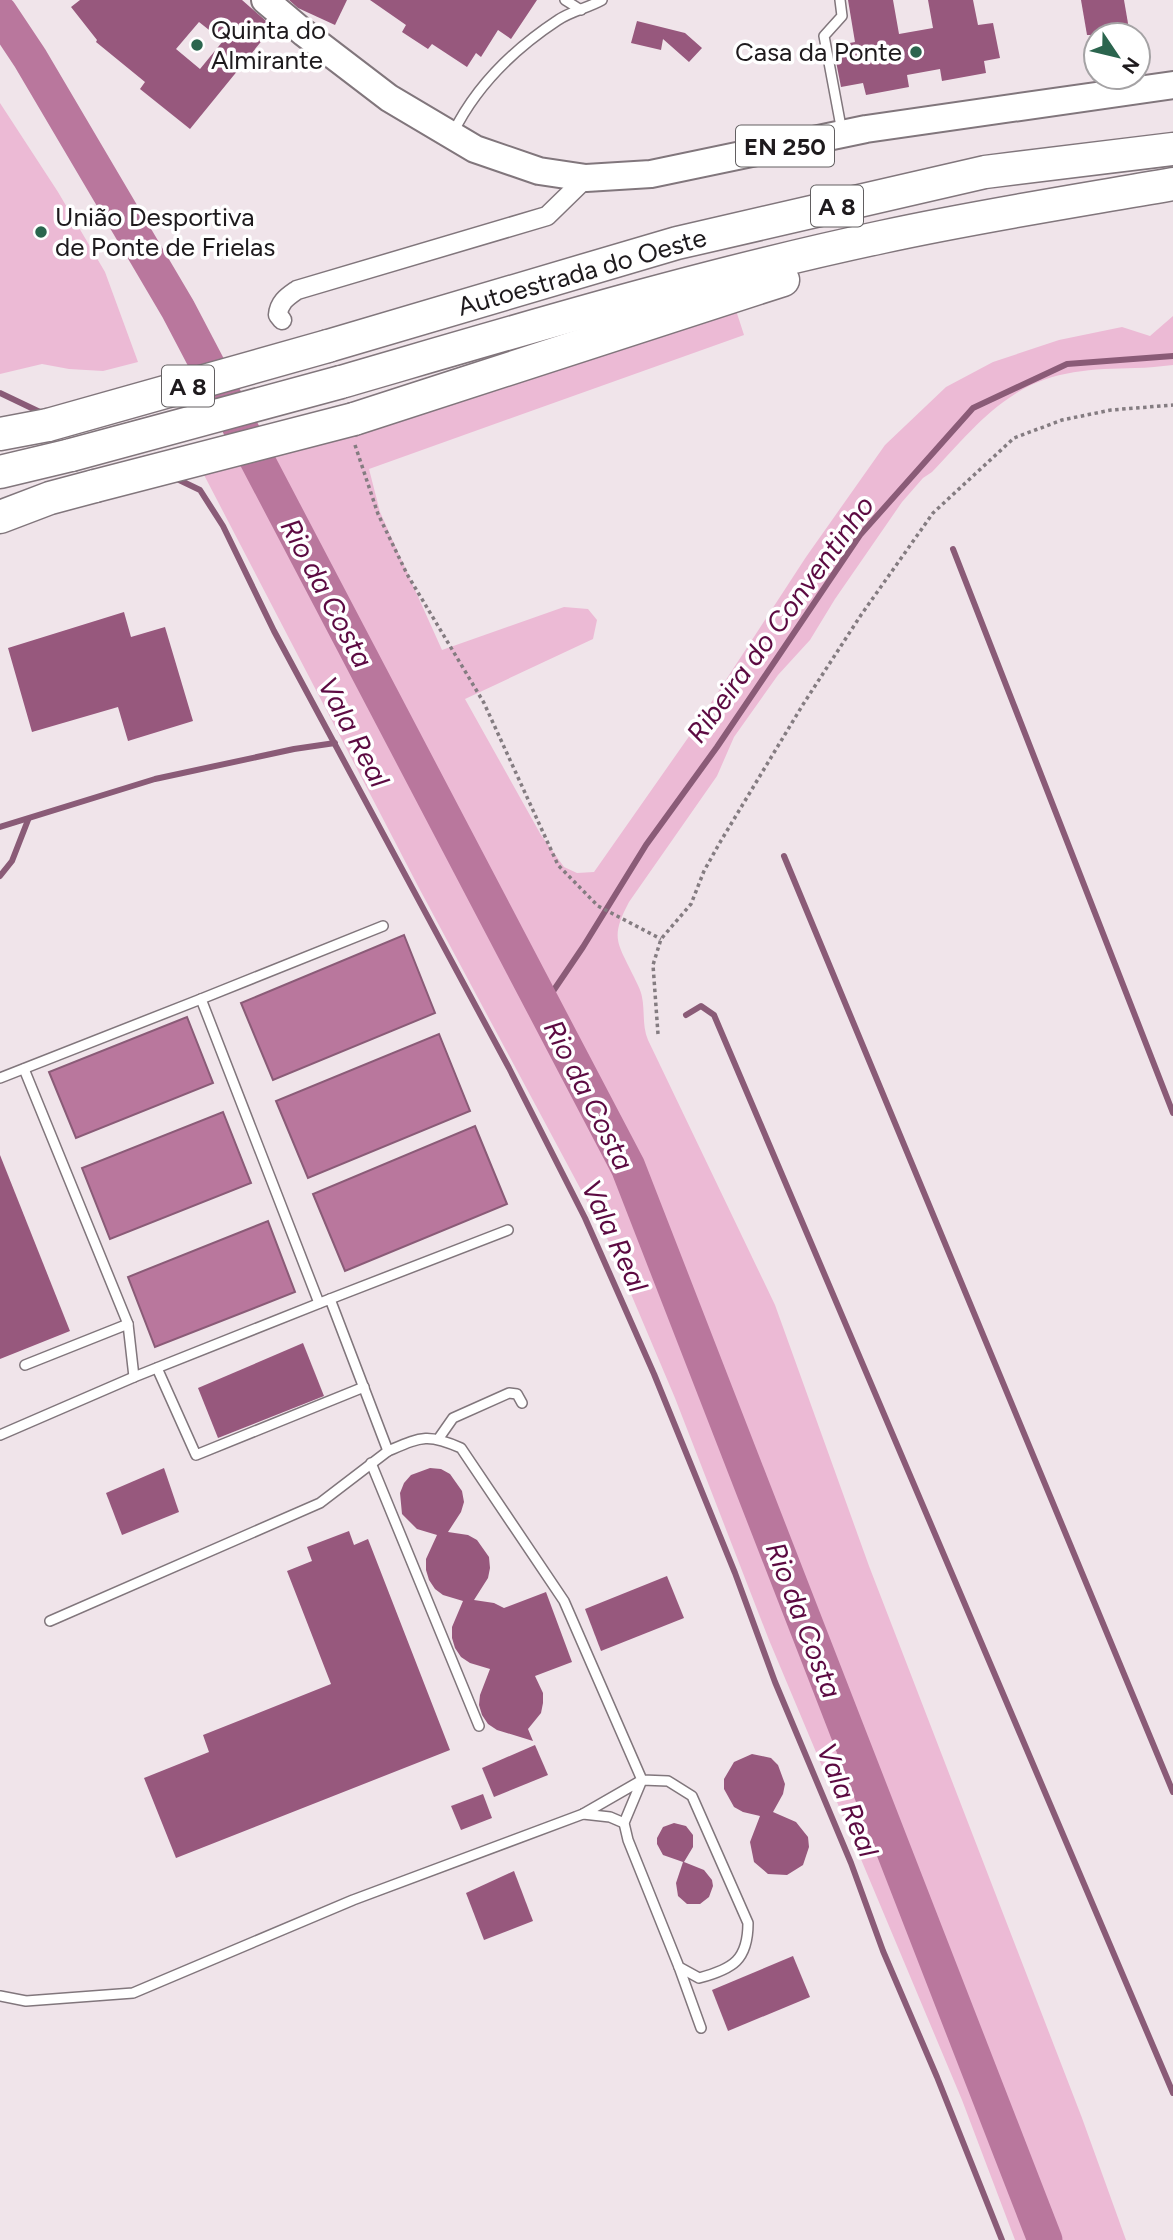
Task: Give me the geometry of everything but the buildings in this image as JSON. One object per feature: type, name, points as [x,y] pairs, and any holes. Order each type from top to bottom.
[{"type":"highway","name":"Autoestrada do Oeste","points":[[0,434],[48,425],[677,243],[985,172],[1173,149]]},
{"type":"highway","name":"Autoestrada do Oeste","points":[[0,472],[341,382],[644,294],[881,237],[1173,184]]},
{"type":"highway","points":[[0,517],[50,498],[95,486],[354,432],[495,372],[780,281],[881,237]]},
{"type":"highway","points":[[0,502],[50,498]]},
{"type":"main road","name":"EN 250","points":[[265,0],[388,98],[475,149],[539,171],[586,178],[651,173],[843,134],[1124,92]]},
{"type":"main road","points":[[1124,92],[1173,68]]},
{"type":"main road","points":[[1124,92],[1173,85]]},
{"type":"street","points":[[282,320],[278,315],[279,307],[284,299],[297,290],[547,216],[586,178]]},
{"type":"lane","points":[[565,0],[581,10]]},
{"type":"lane","points":[[452,135],[466,107],[490,76],[559,18],[602,0]]},
{"type":"lane","points":[[839,0],[842,16],[824,36],[843,134]]},
{"type":"lane","points":[[0,1078],[383,926]]},
{"type":"lane","points":[[201,999],[319,1303]]},
{"type":"lane","points":[[24,1069],[128,1324],[134,1377]]},
{"type":"lane","points":[[0,1434],[134,1377],[508,1230]]},
{"type":"lane","points":[[330,1299],[388,1451]]},
{"type":"lane","points":[[25,1364],[128,1324]]},
{"type":"lane","points":[[157,1368],[196,1455],[364,1387]]},
{"type":"lane","points":[[439,1438],[453,1418],[509,1393],[517,1394],[522,1403]]},
{"type":"lane","points":[[50,1621],[320,1503],[388,1451],[416,1439],[439,1438],[461,1448],[564,1601],[642,1780],[624,1823],[628,1840],[701,2028]]},
{"type":"lane","points":[[371,1463],[479,1726]]},
{"type":"lane","points":[[0,1996],[26,2001],[133,1993],[353,1900],[583,1814],[642,1780],[668,1781],[692,1797],[748,1923],[748,1941],[739,1959],[720,1972],[699,1978],[679,1967]]},
{"type":"lane","points":[[583,1814],[610,1817],[624,1823]]},
{"type":"path","points":[[658,1034],[653,965],[661,939],[691,904],[704,871],[719,844],[802,706],[861,615],[933,513],[1014,438],[1062,420],[1111,410],[1173,405]]},
{"type":"path","points":[[354,432],[384,526],[407,574],[484,703],[558,866],[598,906],[661,939]]},
{"type":"shaded area","name":"União Desportiva de Ponte de Frielas","points":[[0,103],[58,192],[105,272],[138,362],[103,371],[42,364],[0,374]]},
{"type":"shaded area","points":[[733,301],[744,335],[369,469],[380,512],[442,650],[564,607],[588,609],[597,620],[593,639],[465,699],[541,835],[564,867],[577,873],[594,872],[690,735],[806,557],[885,445],[946,387],[993,362],[1059,340],[1122,327],[1150,336],[1173,316],[1173,365],[1073,372],[1029,386],[992,411],[923,478],[902,502],[810,640],[778,675],[734,737],[717,776],[629,902],[618,932],[620,947],[641,994],[648,1040],[775,1305],[869,1566],[1082,2118],[1126,2240],[1015,2240],[962,2100],[769,1640],[675,1398],[609,1242],[419,888],[203,473]]},
{"type":"shaded area","points":[[404,935],[435,1013],[273,1080],[241,1003]]},
{"type":"shaded area","points":[[187,1017],[213,1083],[76,1138],[49,1072]]},
{"type":"shaded area","points":[[439,1034],[470,1111],[308,1178],[276,1101]]},
{"type":"shaded area","points":[[223,1112],[251,1183],[110,1239],[82,1168]]},
{"type":"shaded area","points":[[475,1126],[507,1204],[345,1271],[313,1194]]},
{"type":"shaded area","points":[[268,1221],[295,1292],[155,1347],[128,1277]]},
{"type":"waterway","name":"Rio da Costa","points":[[0,13],[30,58],[178,309],[628,1167],[1045,2240]]},
{"type":"waterway","name":"Ribeira do Conventinho","points":[[543,1006],[646,845],[717,747],[860,535],[973,408],[1067,364],[1173,356]]},
{"type":"waterway","name":"Vala Real","points":[[0,393],[42,413]]},
{"type":"waterway","name":"Vala Real","points":[[175,478],[200,490],[223,526],[274,631],[509,1068],[585,1218],[654,1374],[735,1573],[775,1682],[851,1863],[883,1951],[1002,2240]]},
{"type":"waterway","points":[[953,549],[1173,1113]]},
{"type":"waterway","points":[[0,827],[155,779],[294,749],[335,743]]},
{"type":"waterway","points":[[0,876],[12,861],[28,820]]},
{"type":"waterway","points":[[784,856],[1173,1792]]},
{"type":"waterway","points":[[686,1015],[701,1006],[714,1015],[1173,2093]]},
{"type":"place","name":"Quinta do Almirante","points":[[197,45]]},
{"type":"place","name":"Casa da Ponte","points":[[916,52]]},
{"type":"place","name":"União Desportiva de Ponte de Frielas","points":[[41,232]]}]
